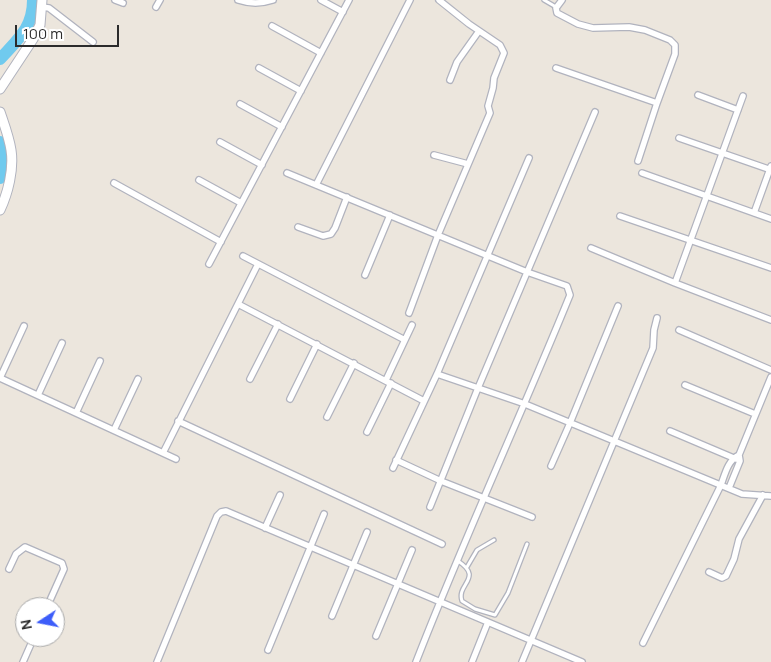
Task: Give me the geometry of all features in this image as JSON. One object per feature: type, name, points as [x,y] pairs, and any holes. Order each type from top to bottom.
[{"type":"street","points":[[115,0],[123,3]]},
{"type":"street","points":[[156,7],[160,0]]},
{"type":"street","points":[[238,0],[262,3],[273,0]]},
{"type":"street","points":[[321,0],[343,12]]},
{"type":"street","points":[[209,264],[349,0]]},
{"type":"street","points":[[316,185],[410,0]]},
{"type":"street","points":[[408,313],[438,235],[490,113],[488,106],[494,78],[504,53],[500,45],[439,0]]},
{"type":"street","points":[[562,0],[556,8],[558,13],[578,24],[593,28],[629,27],[645,30],[670,40],[675,45],[675,54],[656,103],[638,161]]},
{"type":"street","points":[[0,89],[40,25],[42,4],[93,42]]},
{"type":"street","points":[[272,26],[321,53]]},
{"type":"street","points":[[450,80],[456,62],[479,31]]},
{"type":"street","points":[[259,68],[301,91]]},
{"type":"street","points":[[556,68],[656,103]]},
{"type":"street","points":[[698,95],[738,110]]},
{"type":"street","points":[[675,283],[743,96]]},
{"type":"street","points":[[240,104],[282,127]]},
{"type":"street","points":[[0,112],[11,150],[11,170],[8,189],[0,210]]},
{"type":"street","points":[[430,507],[478,388],[595,112]]},
{"type":"street","points":[[679,138],[771,168],[754,212]]},
{"type":"street","points":[[220,142],[262,165]]},
{"type":"street","points":[[434,154],[468,164]]},
{"type":"street","points":[[393,468],[437,374],[529,158]]},
{"type":"street","points":[[287,173],[527,272],[567,286],[570,295],[416,662]]},
{"type":"street","points":[[642,173],[771,219]]},
{"type":"street","points":[[199,180],[241,203]]},
{"type":"street","points":[[114,183],[221,242]]},
{"type":"street","points":[[298,227],[323,236],[331,234],[347,197]]},
{"type":"street","points":[[365,275],[390,215]]},
{"type":"street","points":[[620,216],[771,268]]},
{"type":"street","points":[[591,248],[771,320]]},
{"type":"street","points":[[243,256],[405,340]]},
{"type":"street","points":[[163,453],[258,264]]},
{"type":"street","points":[[238,304],[424,401]]},
{"type":"street","points":[[550,466],[570,423],[618,306]]},
{"type":"street","points":[[522,662],[653,348],[657,318]]},
{"type":"street","points":[[250,379],[278,324]]},
{"type":"street","points":[[367,432],[412,325]]},
{"type":"street","points":[[24,326],[0,378],[176,459]]},
{"type":"street","points":[[679,330],[771,370]]},
{"type":"street","points":[[38,395],[62,343]]},
{"type":"street","points":[[290,399],[317,344]]},
{"type":"street","points":[[76,413],[100,361]]},
{"type":"street","points":[[327,417],[354,363]]},
{"type":"street","points":[[437,374],[525,404],[742,494],[771,496]]},
{"type":"street","points":[[729,488],[737,458],[771,377]]},
{"type":"street","points":[[114,430],[138,379]]},
{"type":"street","points":[[685,385],[755,414]]},
{"type":"street","points":[[178,422],[442,544]]},
{"type":"street","points":[[670,431],[737,458]]},
{"type":"street","points":[[643,643],[721,485],[737,458]]},
{"type":"street","points":[[396,460],[532,518]]},
{"type":"street","points":[[265,528],[280,495]]},
{"type":"street","points":[[709,572],[722,578],[726,576],[734,559],[739,539],[763,495]]},
{"type":"street","points":[[157,662],[218,516],[221,512],[226,511],[309,548],[582,662]]},
{"type":"street","points":[[268,650],[324,514]]},
{"type":"street","points":[[332,616],[367,532]]},
{"type":"street","points":[[9,569],[16,554],[25,547],[62,563],[64,569],[51,597]]},
{"type":"street","points":[[376,636],[412,550]]},
{"type":"street","points":[[472,662],[488,622]]},
{"type":"street","points":[[23,662],[30,647]]},
{"type":"lane","points":[[544,0],[556,8]]},
{"type":"lane","points":[[467,567],[477,550],[494,540]]},
{"type":"lane","points":[[457,561],[467,567],[469,574],[460,597],[462,601],[475,609],[495,615],[508,594],[527,544]]},
{"type":"waterway","points":[[0,59],[27,26],[33,0]]},
{"type":"waterway","points":[[0,142],[2,151],[0,178]]}]
